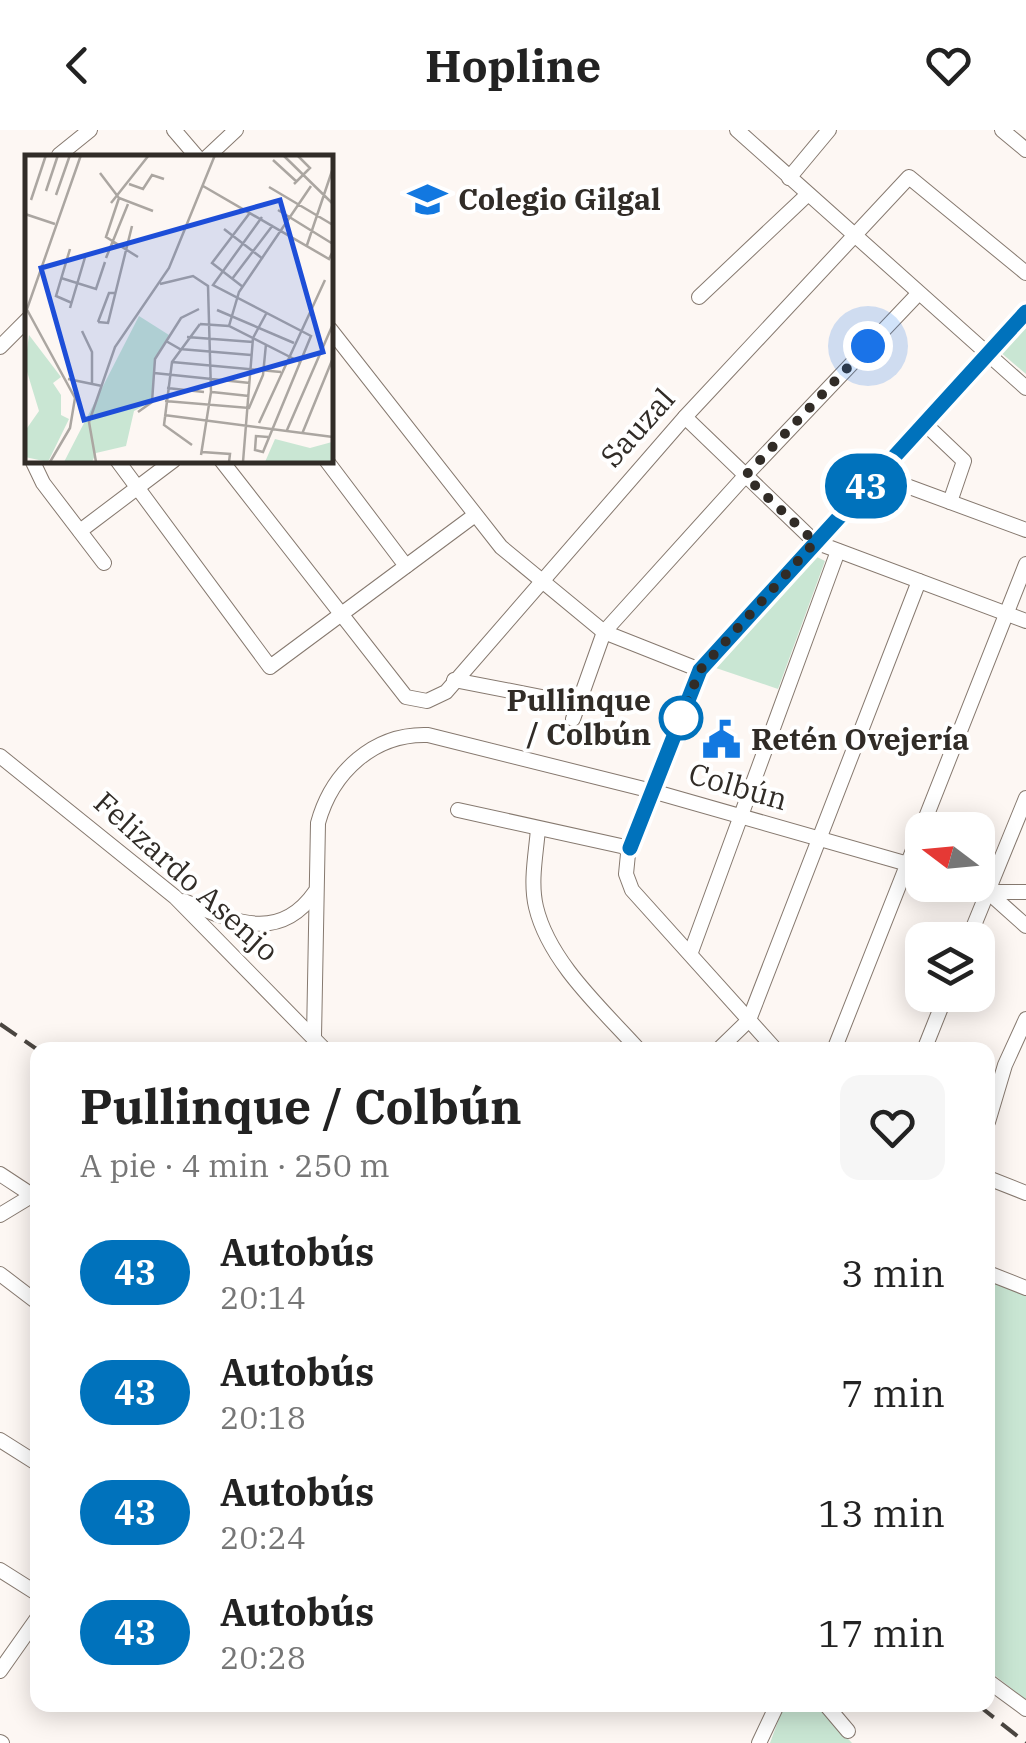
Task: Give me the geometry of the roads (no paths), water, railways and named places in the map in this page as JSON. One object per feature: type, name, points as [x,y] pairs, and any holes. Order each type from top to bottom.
[{"type":"street","points":[[59,154],[90,130]]},
{"type":"street","points":[[174,130],[195,155]]},
{"type":"street","points":[[209,155],[236,130]]},
{"type":"street","points":[[737,130],[1026,388]]},
{"type":"street","points":[[789,178],[829,130]]},
{"type":"street","points":[[1002,130],[1026,150]]},
{"type":"street","name":"Sauzal","points":[[340,615],[406,697],[434,699],[685,417],[909,176],[1026,273]]},
{"type":"street","points":[[698,297],[807,195]]},
{"type":"street","points":[[573,719],[604,632],[918,294]]},
{"type":"street","points":[[769,1042],[632,890],[625,868],[630,848],[700,670],[1026,312]]},
{"type":"street","points":[[0,347],[25,323]]},
{"type":"street","points":[[332,337],[501,547],[604,632],[700,670]]},
{"type":"street","points":[[685,417],[815,542],[1026,621]]},
{"type":"street","points":[[924,423],[964,460],[950,502]]},
{"type":"street","points":[[33,462],[43,483],[104,562]]},
{"type":"street","points":[[118,462],[270,667],[475,515]]},
{"type":"street","points":[[80,531],[171,462]]},
{"type":"street","points":[[223,462],[340,615]]},
{"type":"street","points":[[328,462],[406,566]]},
{"type":"street","points":[[878,474],[1026,530]]},
{"type":"street","points":[[691,952],[838,551]]},
{"type":"street","points":[[934,812],[1026,564]]},
{"type":"street","points":[[726,1042],[749,1020],[918,581]]},
{"type":"street","points":[[454,680],[562,701],[578,698]]},
{"type":"street","name":"Colbún","points":[[314,1037],[316,834],[327,796],[364,754],[398,737],[428,735],[652,791],[905,863]]},
{"type":"street","name":"Felizardo Asenjo","points":[[0,756],[174,897],[318,1042]]},
{"type":"street","points":[[995,875],[1026,798]]},
{"type":"street","points":[[458,810],[630,848]]},
{"type":"street","points":[[538,829],[535,902],[542,929],[560,958],[632,1042]]},
{"type":"street","points":[[838,1042],[905,889]]},
{"type":"street","points":[[174,897],[231,922],[259,926],[289,918],[316,890]]},
{"type":"street","points":[[995,892],[1026,892]]},
{"type":"street","points":[[995,898],[1026,926]]},
{"type":"street","points":[[927,1042],[939,1012]]},
{"type":"street","points":[[995,1099],[1026,1019]]},
{"type":"street","points":[[0,1174],[30,1192]]},
{"type":"street","points":[[995,1181],[1026,1193]]},
{"type":"street","points":[[0,1215],[30,1199]]},
{"type":"street","points":[[0,1274],[30,1297]]},
{"type":"street","points":[[995,1276],[1026,1288]]},
{"type":"street","points":[[0,1440],[30,1459]]},
{"type":"street","points":[[0,1570],[30,1589]]},
{"type":"street","points":[[0,1670],[30,1628]]},
{"type":"street","points":[[995,1686],[1026,1709]]},
{"type":"street","points":[[758,1743],[774,1712]]},
{"type":"street","points":[[832,1712],[848,1731]]},
{"type":"railway","points":[[0,1024],[30,1045]]},
{"type":"railway","points":[[987,1712],[1026,1743]]},
{"type":"place","name":"Colegio Gilgal","points":[[428,200]]},
{"type":"place","name":"Pullinque / Colbún","points":[[681,718]]},
{"type":"place","name":"Retén Ovejería","points":[[721,740]]}]
